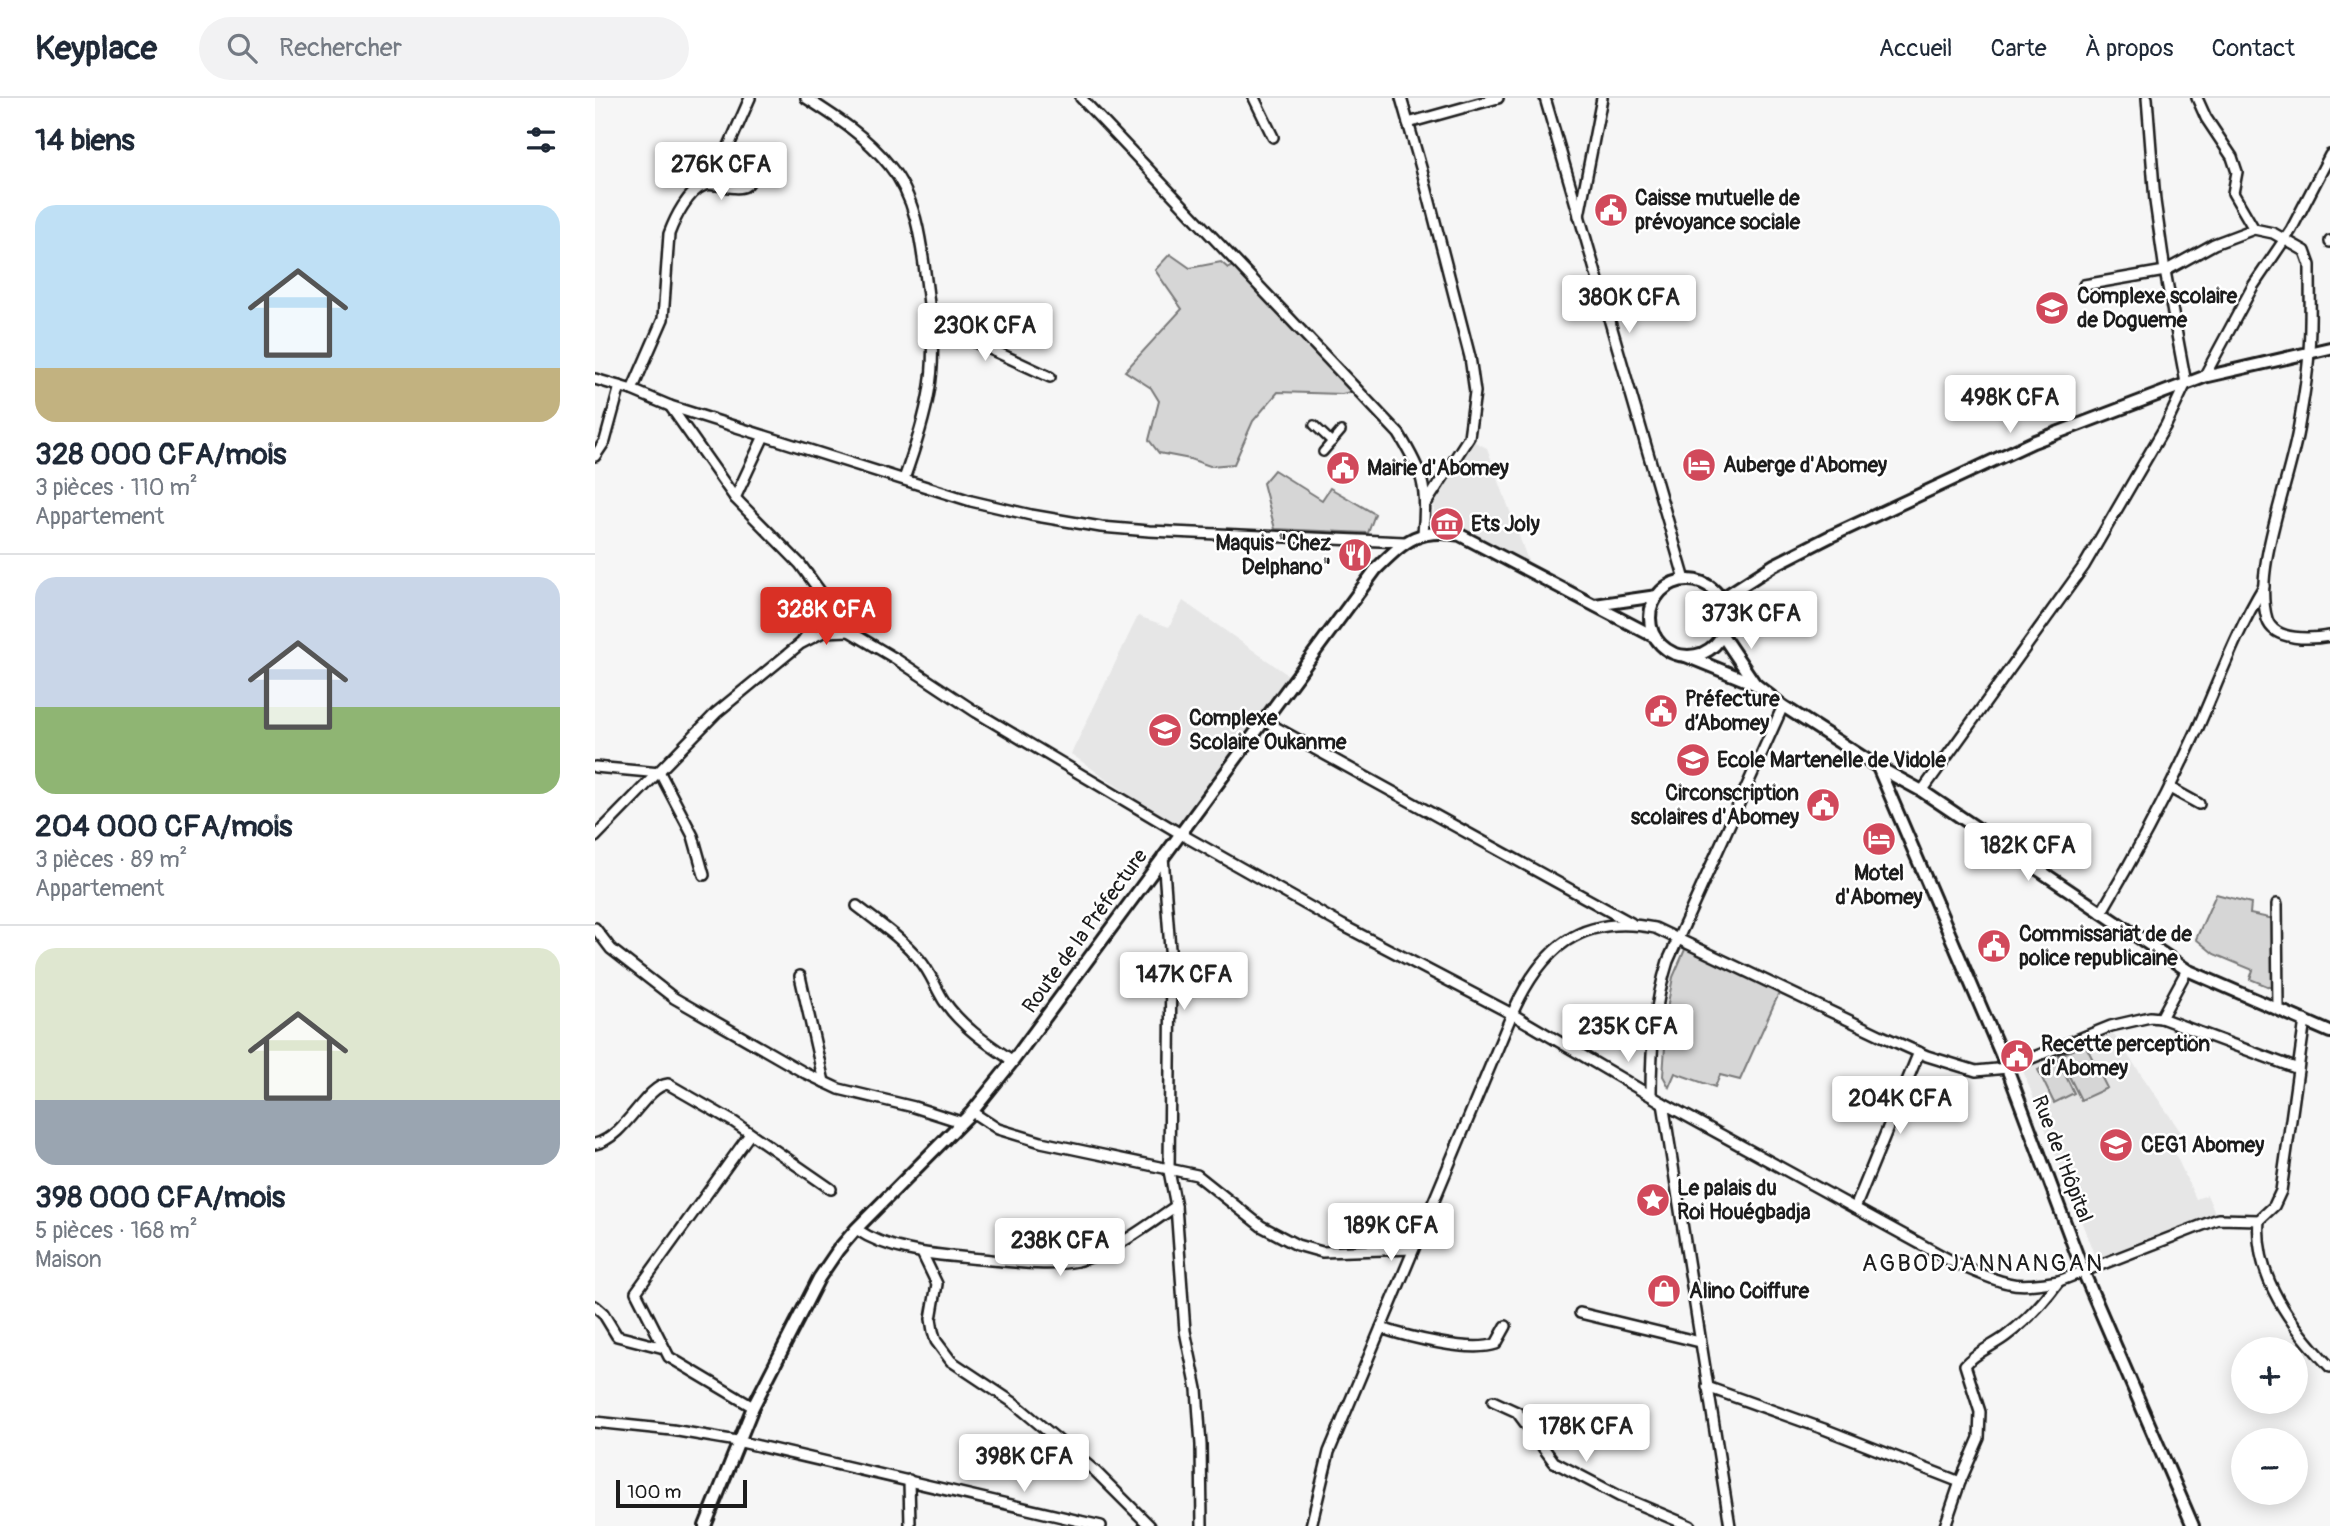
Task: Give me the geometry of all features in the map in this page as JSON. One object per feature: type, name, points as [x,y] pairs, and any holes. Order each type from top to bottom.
[{"type":"street","points":[[632,390],[663,319],[669,234],[674,221],[694,192],[703,186],[741,188],[752,178],[752,173],[732,159],[728,148],[750,98]]},
{"type":"street","points":[[806,98],[841,121],[891,166],[904,188],[917,220],[932,322],[930,390],[904,479]]},
{"type":"street","points":[[1081,98],[1399,434],[1422,479],[1427,502],[1423,533]]},
{"type":"street","points":[[1254,98],[1273,137]]},
{"type":"street","points":[[1401,98],[1470,358],[1475,392],[1469,436],[1427,502]]},
{"type":"street","points":[[1408,123],[1498,98]]},
{"type":"street","points":[[1545,98],[1685,580]]},
{"type":"street","points":[[1579,218],[1602,98]]},
{"type":"street","points":[[1922,790],[2084,566],[2166,425],[2186,383],[2155,201],[2147,98]]},
{"type":"street","points":[[2197,98],[2206,118],[2232,156],[2237,172],[2234,192],[2255,229]]},
{"type":"street","points":[[2204,377],[2253,286],[2285,239],[2330,155]]},
{"type":"street","points":[[2084,285],[2165,271],[2214,244],[2255,229],[2265,230],[2305,251],[2309,258],[2309,352],[2295,447],[2264,585],[2267,619],[2273,629],[2288,636],[2330,636]]},
{"type":"street","points":[[932,322],[1050,377]]},
{"type":"street","points":[[1721,599],[1774,565],[1843,530],[2033,442],[2204,377],[2330,348]]},
{"type":"street","points":[[595,379],[632,390],[670,406],[971,501],[1019,512],[1101,527],[1404,542]]},
{"type":"street","points":[[595,456],[605,441],[620,386]]},
{"type":"street","points":[[670,406],[735,498],[800,564],[849,631],[975,712],[1181,834],[1342,925],[1512,1014],[1663,1103],[1955,1263],[2009,1284],[2059,1281],[2218,1219],[2259,1220],[2274,1206],[2281,1191],[2305,1020]]},
{"type":"street","points":[[1314,425],[1332,442]]},
{"type":"street","points":[[1322,452],[1341,431]]},
{"type":"street","points":[[735,498],[764,436]]},
{"type":"street","name":"Route de la Préfecture","points":[[705,1526],[737,1441],[819,1278],[856,1229],[972,1112],[1013,1061],[1376,569],[1404,542],[1423,533],[1445,532],[1460,535],[1655,637]]},
{"type":"street","points":[[1686,656],[1703,653],[1717,643],[1722,635],[1726,617],[1721,599],[1709,587],[1685,580],[1669,585],[1657,596],[1650,612],[1655,637],[1668,650],[1755,684],[1783,706],[1878,767],[1922,790],[2187,970],[2330,1032]]},
{"type":"street","points":[[2101,913],[2170,789],[2245,618],[2264,585]]},
{"type":"street","points":[[800,644],[812,628],[821,596]]},
{"type":"street","points":[[1595,605],[1657,596]]},
{"type":"street","points":[[595,837],[716,713],[800,644],[823,632],[849,631]]},
{"type":"street","points":[[1722,635],[1755,684]]},
{"type":"street","points":[[1651,1095],[1651,1052],[1658,993],[1678,938],[1783,706]]},
{"type":"street","points":[[1264,721],[1631,923]]},
{"type":"street","points":[[595,767],[660,773]]},
{"type":"street","name":"Rue de l'Hôpital","points":[[1878,767],[2007,1068],[2083,1272],[2193,1526]]},
{"type":"street","points":[[660,773],[693,836],[703,875]]},
{"type":"street","points":[[2170,789],[2199,804]]},
{"type":"street","points":[[1163,856],[1171,962],[1169,1171],[1176,1206],[1185,1331],[1197,1389],[1202,1526]]},
{"type":"street","points":[[2277,904],[2278,1009]]},
{"type":"street","points":[[857,906],[901,940],[921,961],[944,1001],[978,1037],[1013,1061]]},
{"type":"street","points":[[1311,1526],[1329,1452],[1523,989],[1554,951],[1572,935],[1605,925],[1631,923],[1655,928],[1919,1052],[1976,1071],[2007,1068],[2111,1026],[2151,1017],[2161,1018],[2298,1069]]},
{"type":"street","points":[[595,928],[611,949],[674,998],[781,1060],[839,1089],[914,1107],[961,1122]]},
{"type":"street","points":[[2161,1018],[2187,970]]},
{"type":"street","points":[[800,976],[824,1082]]},
{"type":"street","points":[[1855,1208],[1919,1052]]},
{"type":"street","points":[[595,1144],[625,1125],[656,1087],[665,1084],[686,1092],[831,1189]]},
{"type":"street","points":[[1663,1103],[1730,1526]]},
{"type":"street","points":[[972,1112],[998,1129],[1083,1152],[1197,1175],[1261,1226],[1297,1245],[1322,1252],[1413,1250]]},
{"type":"street","points":[[750,1134],[636,1292],[669,1357],[753,1407]]},
{"type":"street","points":[[856,1229],[873,1239],[922,1253],[1047,1264],[1077,1261],[1104,1252],[1176,1206]]},
{"type":"street","points":[[2259,1220],[2258,1246],[2270,1284],[2290,1318],[2330,1367]]},
{"type":"street","points":[[922,1253],[937,1284],[931,1319],[936,1341],[943,1352],[1024,1411],[1096,1472],[1150,1526]]},
{"type":"street","points":[[1945,1526],[1960,1482],[1976,1447],[1980,1429],[1980,1412],[1965,1365],[2038,1308],[2059,1281]]},
{"type":"street","points":[[595,1306],[603,1313],[617,1336],[664,1348]]},
{"type":"street","points":[[1580,1313],[1700,1342]]},
{"type":"street","points":[[1381,1328],[1431,1341],[1487,1347],[1496,1344],[1506,1326]]},
{"type":"street","points":[[1707,1387],[1960,1482]]},
{"type":"street","points":[[1493,1401],[1517,1412],[1554,1462],[1619,1496],[1690,1526]]},
{"type":"street","points":[[595,1422],[672,1430],[737,1441],[1101,1526]]},
{"type":"street","points":[[909,1480],[910,1526]]},
{"type":"shaded area","points":[[1170,254],[1190,268],[1221,262],[1228,268],[1236,265],[1352,388],[1350,392],[1278,392],[1253,421],[1234,464],[1210,466],[1159,453],[1149,440],[1159,401],[1151,388],[1125,371],[1182,309],[1155,270]]},
{"type":"shaded area","points":[[1471,440],[1487,448],[1531,569],[1432,520],[1435,502]]},
{"type":"shaded area","points":[[1274,470],[1322,500],[1330,488],[1375,514],[1368,533],[1275,529],[1263,483]]},
{"type":"shaded area","name":"Complexe Scolaire Oukanme","points":[[1183,601],[1288,675],[1178,829],[1071,754],[1138,616],[1169,627]]},
{"type":"shaded area","points":[[2216,894],[2251,903],[2250,914],[2274,919],[2272,988],[2250,979],[2253,970],[2214,954],[2196,939]]},
{"type":"shaded area","points":[[1686,947],[1780,991],[1740,1080],[1720,1075],[1715,1087],[1675,1073],[1669,1087],[1663,1076],[1668,1003],[1673,977]]},
{"type":"shaded area","name":"CEG1 Abomey","points":[[2109,1031],[2187,1141],[2173,1149],[2196,1199],[2207,1195],[2216,1215],[2097,1262],[2022,1068]]},
{"type":"shaded area","points":[[2085,1044],[2107,1088],[2081,1100],[2059,1056]]},
{"type":"shaded area","points":[[2058,1060],[2074,1093],[2054,1103],[2038,1070]]},
{"type":"place","name":"Caisse mutuelle de prévoyance sociale","points":[[1611,210]]},
{"type":"place","name":"Complexe scolaire de Dogueme","points":[[2052,308]]},
{"type":"place","name":"Auberge d'Abomey","points":[[1699,465]]},
{"type":"place","name":"Mairie d'Abomey","points":[[1343,468]]},
{"type":"place","name":"Ets Joly","points":[[1447,524]]},
{"type":"place","name":"Maquis \"Chez Delphano\"","points":[[1355,555]]},
{"type":"place","name":"Préfecture d’Abomey","points":[[1661,711]]},
{"type":"place","name":"Complexe Scolaire Oukanme","points":[[1165,730]]},
{"type":"place","name":"Ecole Martenelle de Vidole","points":[[1693,760]]},
{"type":"place","name":"Circonscription scolaires d'Abomey","points":[[1823,805]]},
{"type":"place","name":"Motel d'Abomey","points":[[1879,839]]},
{"type":"place","name":"Commissariat de de police republicaine","points":[[1994,946]]},
{"type":"place","name":"Recette perception d'Abomey","points":[[2017,1056]]},
{"type":"place","name":"CEG1 Abomey","points":[[2116,1145]]},
{"type":"place","name":"Le palais du Roi Houégbadja","points":[[1653,1200]]},
{"type":"place","name":"Alino Coiffure","points":[[1664,1291]]},
{"type":"district","name":"AGBODJANNANGAN","points":[[1983,1263]]}]
